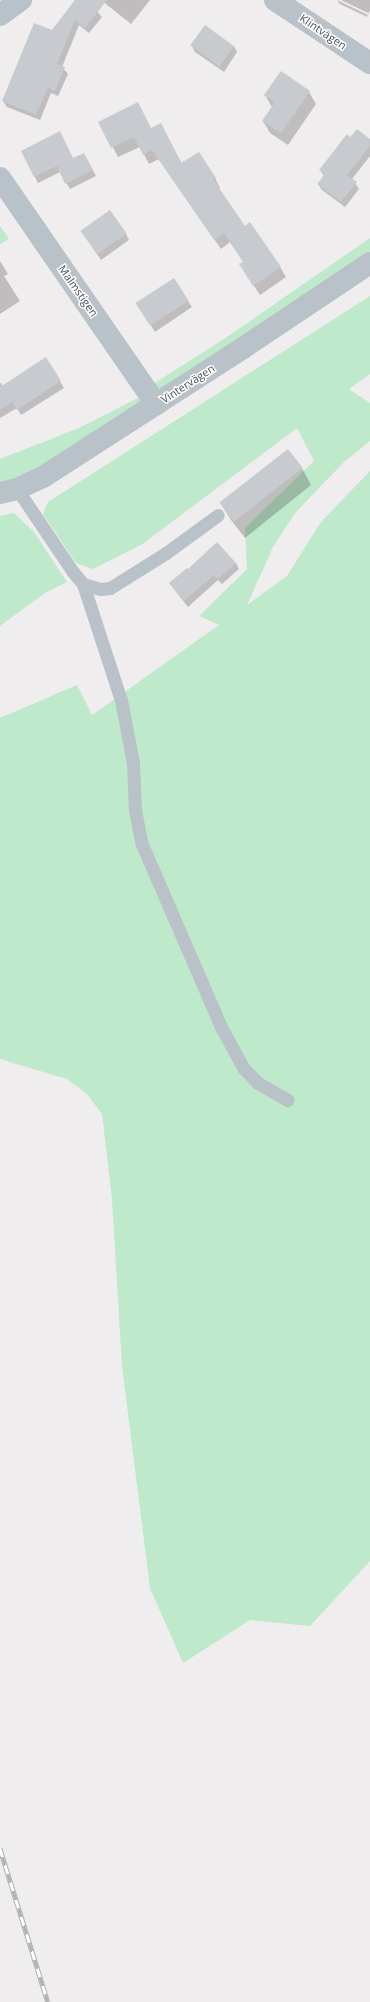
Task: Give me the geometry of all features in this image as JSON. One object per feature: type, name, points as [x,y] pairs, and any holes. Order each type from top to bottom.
[{"type":"street","points":[[0,15],[20,0]]},
{"type":"street","name":"Klintvägen","points":[[275,0],[370,64]]},
{"type":"street","name":"Malmstigen","points":[[0,178],[156,404]]},
{"type":"street","name":"Vintervägen","points":[[9,491],[43,477],[370,263]]},
{"type":"lane","points":[[9,491],[83,584],[121,700],[133,763],[135,810],[141,842],[221,1027],[244,1069],[258,1082],[287,1100]]},
{"type":"lane","points":[[83,584],[100,589],[110,588],[166,553],[218,515]]},
{"type":"green space","points":[[0,226],[9,239],[0,244]]},
{"type":"green space","points":[[370,238],[370,251],[158,395],[150,386],[227,337]]},
{"type":"green space","points":[[370,296],[370,374],[349,389],[370,403],[370,441],[344,462],[295,513],[273,547],[247,605],[287,576],[321,522],[370,471],[370,1561],[310,1626],[250,1620],[183,1663],[150,1588],[122,1366],[112,1199],[102,1114],[86,1093],[67,1079],[0,1059],[0,718],[77,685],[92,715],[219,625],[199,616],[247,569],[245,528],[314,461],[297,428],[141,545],[93,569],[76,563],[43,514],[48,502]]},
{"type":"green space","points":[[138,398],[145,405],[39,469],[0,484],[0,459],[79,428]]},
{"type":"green space","points":[[14,513],[34,532],[67,582],[45,593],[0,626],[0,516]]},
{"type":"building","points":[[75,0],[107,0],[85,28],[75,20],[57,64],[65,67],[55,91],[48,88],[36,115],[2,101],[34,23],[52,30]]},
{"type":"building","points":[[205,25],[234,46],[219,66],[190,45]]},
{"type":"building","points":[[281,71],[310,91],[281,133],[262,121],[275,102],[264,95]]},
{"type":"building","points":[[138,102],[151,128],[161,123],[181,163],[199,152],[216,178],[213,179],[245,226],[250,222],[281,267],[253,286],[239,264],[243,262],[224,233],[214,240],[152,150],[143,155],[134,137],[111,148],[98,122]]},
{"type":"building","points":[[357,129],[370,139],[370,146],[347,175],[357,182],[341,202],[317,184],[325,174],[319,170],[347,134],[350,137]]},
{"type":"building","points":[[60,131],[73,158],[84,153],[93,170],[65,184],[57,166],[34,177],[21,151]]},
{"type":"building","points":[[110,210],[127,234],[97,254],[81,231]]},
{"type":"building","points":[[174,278],[189,301],[150,326],[135,303]]},
{"type":"building","points":[[46,357],[61,381],[17,410],[12,402],[0,410],[0,387]]},
{"type":"building","points":[[288,449],[303,468],[234,521],[219,503]]},
{"type":"building","points":[[217,542],[236,563],[218,579],[214,575],[184,601],[169,583],[187,568],[188,569]]},
{"type":"railway","points":[[0,1848],[48,2002]]}]
